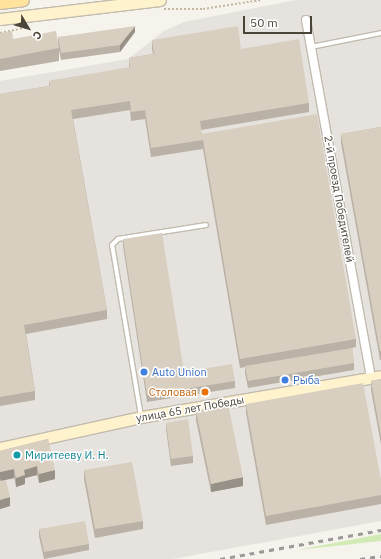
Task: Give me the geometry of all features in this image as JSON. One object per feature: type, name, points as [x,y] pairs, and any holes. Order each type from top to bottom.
[{"type":"main road","points":[[0,3],[22,0]]},
{"type":"street","points":[[0,19],[160,0]]},
{"type":"street","name":"2-й проезд Победителей","points":[[306,20],[376,377]]},
{"type":"street","name":"улица 65 лет Победы","points":[[0,448],[141,417],[376,377]]},
{"type":"lane","points":[[311,47],[381,33]]},
{"type":"lane","points":[[141,417],[112,245],[118,239],[206,225]]},
{"type":"shaded area","points":[[296,0],[381,0],[381,521],[173,559],[0,559],[0,81],[128,59],[164,31],[184,22]]},
{"type":"green space","points":[[381,534],[381,541],[297,550]]},
{"type":"building","points":[[135,26],[120,45],[61,53],[58,37]]},
{"type":"building","points":[[238,26],[241,49],[299,39],[309,103],[200,121],[202,134],[317,114],[356,339],[240,359],[203,140],[151,148],[145,110],[131,112],[130,101],[71,110],[107,310],[24,325],[35,391],[0,397],[0,94],[50,86],[49,81],[130,67],[129,58],[154,54],[152,40]]},
{"type":"building","points":[[12,31],[13,39],[56,31],[59,48],[0,59],[0,33]]},
{"type":"building","points":[[381,127],[381,351],[380,351],[341,134]]},
{"type":"building","points":[[162,233],[184,372],[232,364],[235,381],[147,395],[123,239]]},
{"type":"building","points":[[352,348],[354,363],[248,381],[245,366]]},
{"type":"building","points":[[381,379],[381,436],[371,381]]},
{"type":"building","points":[[363,383],[381,480],[381,495],[266,516],[246,404]]},
{"type":"building","points":[[228,404],[243,477],[211,484],[196,411]]},
{"type":"building","points":[[188,419],[193,456],[171,459],[166,423]]},
{"type":"building","points":[[48,439],[55,470],[39,474],[37,466],[24,470],[25,475],[16,478],[14,469],[0,472],[0,451]]},
{"type":"building","points":[[132,462],[143,521],[95,529],[84,470]]},
{"type":"building","points":[[0,478],[1,482],[6,480],[10,497],[0,500]]},
{"type":"building","points":[[85,521],[89,544],[44,552],[39,529]]},
{"type":"railway","points":[[220,559],[381,530]]},
{"type":"railway","points":[[360,559],[381,556]]},
{"type":"place","name":"Auto Union","points":[[144,372]]},
{"type":"place","name":"Рыба","points":[[285,380]]},
{"type":"place","name":"Столовая","points":[[205,392]]},
{"type":"place","name":"Миритееву И. Н.","points":[[17,455]]}]
